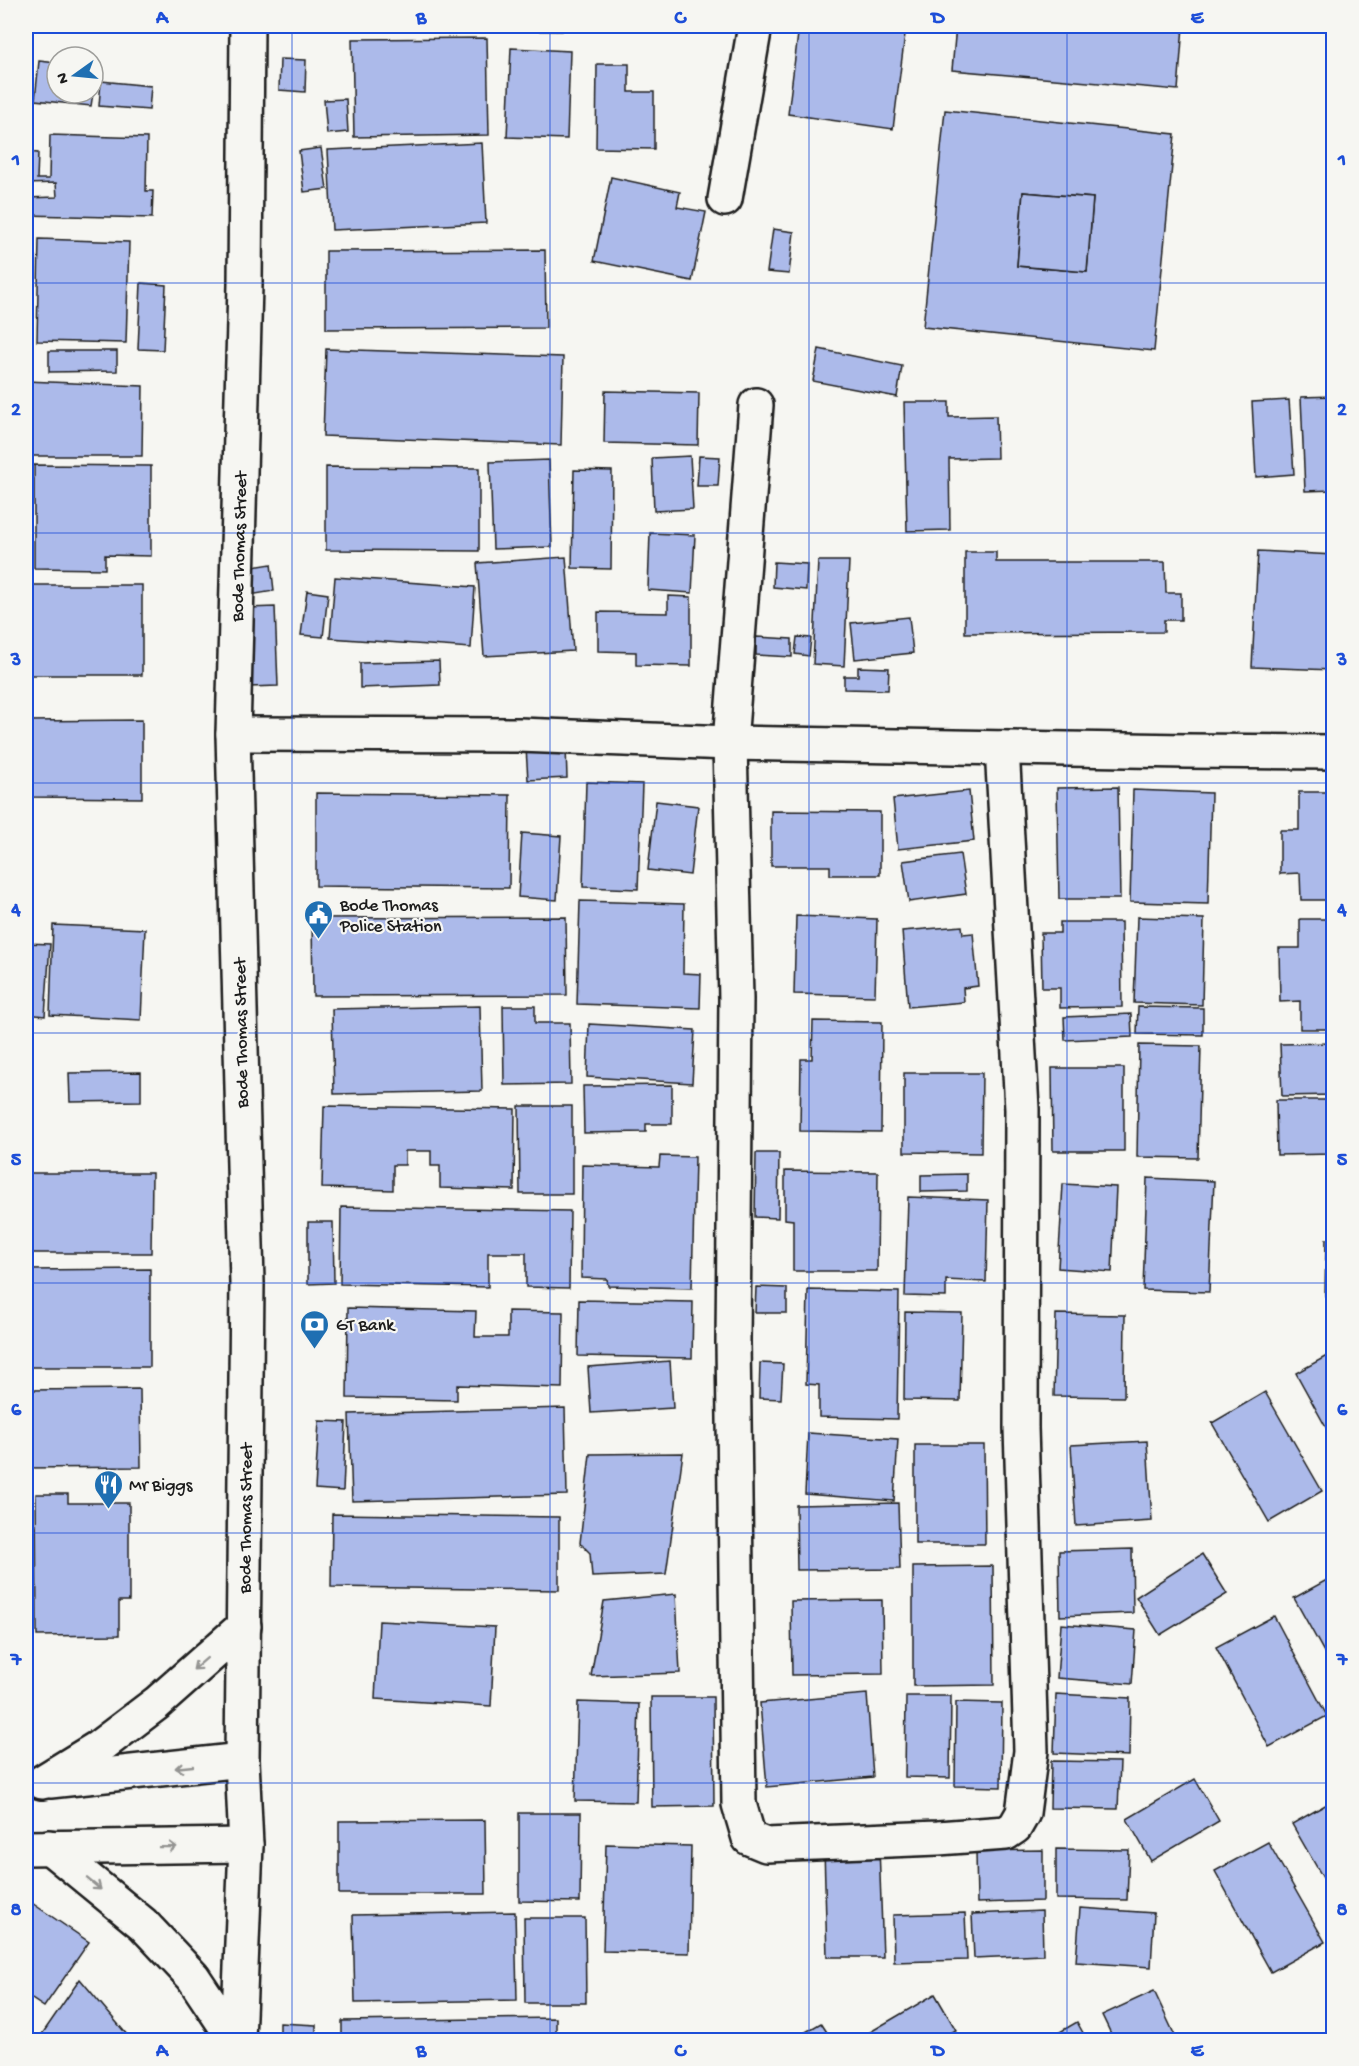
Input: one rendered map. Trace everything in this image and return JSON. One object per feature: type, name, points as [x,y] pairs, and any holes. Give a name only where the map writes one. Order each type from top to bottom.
[{"type":"street","name":"Bode Thomas Street","points":[[236,2040],[246,1845],[242,1760],[247,1283],[233,735],[245,285],[247,26]]},
{"type":"street","points":[[725,199],[755,26]]},
{"type":"street","points":[[756,405],[729,742],[736,999],[734,1342],[740,1804],[749,1838],[766,1845],[1006,1833],[1016,1827],[1023,1814],[1031,1751],[1021,1428],[1022,1109],[1002,748]]},
{"type":"street","points":[[233,735],[519,735],[1002,748],[1334,752]]},
{"type":"street","points":[[34,1783],[99,1747],[157,1703],[244,1626]]},
{"type":"street","points":[[34,1783],[242,1760]]},
{"type":"street","points":[[37,1847],[246,1845]]},
{"type":"street","points":[[37,1847],[143,1924],[193,1977],[236,2040]]},
{"type":"building","points":[[26,26],[30,26],[29,72],[26,72]]},
{"type":"building","points":[[346,26],[562,26],[562,31],[346,28]]},
{"type":"building","points":[[799,26],[906,26],[893,129],[788,114]]},
{"type":"building","points":[[956,26],[1183,26],[1178,90],[952,70]]},
{"type":"building","points":[[487,38],[489,135],[354,137],[352,39]]},
{"type":"building","points":[[511,48],[570,51],[567,139],[507,137]]},
{"type":"building","points":[[280,59],[306,60],[305,92],[279,90]]},
{"type":"building","points":[[39,61],[45,62],[45,101],[35,100]]},
{"type":"building","points":[[597,64],[629,64],[629,92],[654,92],[654,149],[596,148]]},
{"type":"building","points":[[105,81],[151,86],[149,110],[99,106],[105,105]]},
{"type":"building","points":[[346,99],[348,132],[327,134],[324,100]]},
{"type":"building","points":[[945,110],[1175,134],[1154,351],[923,327]],"holes":[[[1023,192],[1093,198],[1087,272],[1017,266]]]},
{"type":"building","points":[[26,129],[32,129],[30,148],[26,148]]},
{"type":"building","points":[[50,135],[147,138],[146,191],[153,191],[152,218],[26,215],[26,198],[57,197],[56,183],[26,184],[26,152],[38,153],[37,179],[49,179]]},
{"type":"building","points":[[482,143],[486,223],[332,230],[328,150]]},
{"type":"building","points":[[321,148],[327,189],[304,192],[299,151]]},
{"type":"building","points":[[611,177],[680,192],[677,207],[706,212],[692,281],[594,261]]},
{"type":"building","points":[[1023,192],[1093,198],[1087,272],[1017,266]]},
{"type":"building","points":[[773,229],[794,232],[789,274],[767,272]]},
{"type":"building","points":[[39,239],[129,242],[126,343],[37,341]]},
{"type":"building","points":[[26,246],[32,246],[32,290],[26,290]]},
{"type":"building","points":[[545,250],[546,328],[326,329],[326,251]]},
{"type":"building","points":[[141,283],[166,285],[163,350],[138,349]]},
{"type":"building","points":[[326,349],[563,357],[561,445],[323,436]]},
{"type":"building","points":[[819,349],[902,366],[897,397],[813,381]]},
{"type":"building","points":[[49,351],[117,351],[117,371],[49,372]]},
{"type":"building","points":[[26,381],[143,386],[142,456],[26,456]]},
{"type":"building","points":[[605,391],[699,393],[698,445],[604,443]]},
{"type":"building","points":[[1334,396],[1334,490],[1305,491],[1301,397]]},
{"type":"building","points":[[1289,400],[1294,474],[1256,477],[1252,402]]},
{"type":"building","points":[[904,402],[949,402],[949,417],[996,416],[997,458],[949,459],[950,530],[907,531]]},
{"type":"building","points":[[690,456],[693,509],[654,511],[652,458]]},
{"type":"building","points":[[699,456],[720,457],[718,486],[697,486]]},
{"type":"building","points":[[549,460],[552,547],[493,549],[490,462]]},
{"type":"building","points":[[34,465],[151,466],[151,556],[105,555],[105,569],[34,568]]},
{"type":"building","points":[[326,467],[479,468],[479,551],[326,550]]},
{"type":"building","points":[[574,470],[612,471],[611,569],[572,568]]},
{"type":"building","points":[[650,533],[695,535],[692,593],[648,590]]},
{"type":"building","points":[[1258,551],[1334,555],[1334,670],[1252,667]]},
{"type":"building","points":[[965,552],[996,552],[996,562],[1165,562],[1166,593],[1181,593],[1181,620],[1164,620],[1164,632],[965,633]]},
{"type":"building","points":[[566,557],[573,651],[484,656],[477,563]]},
{"type":"building","points":[[818,561],[849,561],[844,666],[813,664]]},
{"type":"building","points":[[774,562],[807,564],[806,590],[773,587]]},
{"type":"building","points":[[271,564],[274,591],[250,595],[247,568]]},
{"type":"building","points":[[335,577],[475,587],[471,648],[330,638]]},
{"type":"building","points":[[26,585],[142,585],[142,675],[26,675]]},
{"type":"building","points":[[307,591],[328,594],[323,637],[301,635]]},
{"type":"building","points":[[668,596],[691,597],[691,666],[636,665],[636,652],[598,651],[598,612],[668,613]]},
{"type":"building","points":[[275,607],[278,686],[249,687],[246,608]]},
{"type":"building","points":[[909,617],[913,653],[855,659],[851,623]]},
{"type":"building","points":[[756,637],[792,639],[792,657],[756,655]]},
{"type":"building","points":[[797,637],[811,638],[809,656],[795,654]]},
{"type":"building","points":[[439,661],[440,685],[360,688],[360,663]]},
{"type":"building","points":[[858,667],[889,668],[888,690],[844,689],[844,676],[858,676]]},
{"type":"building","points":[[142,720],[142,798],[26,797],[26,721]]},
{"type":"building","points":[[566,747],[567,778],[528,780],[526,748]]},
{"type":"building","points":[[586,782],[642,784],[638,889],[583,887]]},
{"type":"building","points":[[1118,787],[1120,899],[1059,899],[1057,788]]},
{"type":"building","points":[[1133,790],[1211,793],[1208,904],[1130,902]]},
{"type":"building","points":[[969,791],[974,841],[898,849],[893,799]]},
{"type":"building","points":[[1299,792],[1334,792],[1334,900],[1301,900],[1300,873],[1280,874],[1280,830],[1299,830]]},
{"type":"building","points":[[316,793],[510,795],[509,888],[316,886]]},
{"type":"building","points":[[656,801],[698,806],[690,875],[648,870]]},
{"type":"building","points":[[771,811],[880,812],[880,875],[830,875],[830,866],[771,866]]},
{"type":"building","points":[[522,833],[561,836],[557,900],[518,897]]},
{"type":"building","points":[[960,854],[966,894],[909,902],[903,861]]},
{"type":"building","points":[[580,901],[684,904],[683,973],[701,974],[700,1008],[577,1004]]},
{"type":"building","points":[[796,916],[877,919],[875,996],[794,994]]},
{"type":"building","points":[[566,917],[567,995],[313,996],[312,918]]},
{"type":"building","points":[[1137,917],[1204,919],[1202,1005],[1134,1003]]},
{"type":"building","points":[[1300,919],[1334,919],[1334,1029],[1300,1029],[1300,1001],[1280,1002],[1279,948],[1300,948]]},
{"type":"building","points":[[1060,922],[1121,922],[1122,1007],[1060,1008],[1060,988],[1042,988],[1041,933],[1060,933]]},
{"type":"building","points":[[53,925],[145,929],[141,1020],[50,1015]]},
{"type":"building","points":[[962,926],[963,934],[973,933],[978,986],[963,988],[964,1002],[908,1007],[902,931]]},
{"type":"building","points":[[26,943],[50,944],[45,1016],[26,1014]]},
{"type":"building","points":[[480,1006],[482,1091],[334,1094],[332,1009]]},
{"type":"building","points":[[503,1006],[535,1006],[535,1023],[570,1023],[571,1084],[504,1085]]},
{"type":"building","points":[[1138,1007],[1203,1008],[1203,1035],[1137,1034]]},
{"type":"building","points":[[1131,1014],[1132,1037],[1065,1040],[1064,1017]]},
{"type":"building","points":[[813,1021],[882,1022],[881,1132],[800,1131],[801,1059],[812,1059]]},
{"type":"building","points":[[589,1024],[695,1030],[692,1083],[587,1077]]},
{"type":"building","points":[[1334,1043],[1334,1095],[1282,1096],[1280,1044]]},
{"type":"building","points":[[1139,1045],[1201,1046],[1198,1158],[1137,1157]]},
{"type":"building","points":[[1052,1068],[1124,1068],[1124,1151],[1053,1151]]},
{"type":"building","points":[[141,1072],[141,1101],[70,1102],[69,1073]]},
{"type":"building","points":[[904,1073],[982,1073],[981,1153],[904,1152]]},
{"type":"building","points":[[672,1085],[672,1124],[646,1124],[646,1132],[584,1133],[583,1086]]},
{"type":"building","points":[[1276,1100],[1334,1100],[1334,1154],[1277,1155]]},
{"type":"building","points":[[324,1106],[515,1109],[514,1190],[440,1188],[440,1166],[431,1166],[431,1151],[405,1151],[405,1165],[393,1165],[393,1190],[322,1188]]},
{"type":"building","points":[[519,1106],[572,1106],[572,1194],[520,1194]]},
{"type":"building","points":[[756,1153],[779,1153],[778,1218],[755,1217]]},
{"type":"building","points":[[660,1156],[695,1157],[692,1288],[608,1286],[607,1279],[581,1278],[582,1165],[659,1167]]},
{"type":"building","points":[[785,1171],[878,1172],[877,1271],[793,1271],[793,1220],[785,1219]]},
{"type":"building","points":[[26,1173],[152,1173],[151,1253],[26,1253]]},
{"type":"building","points":[[967,1174],[967,1191],[921,1192],[921,1175]]},
{"type":"building","points":[[1147,1178],[1214,1181],[1209,1292],[1143,1290]]},
{"type":"building","points":[[1063,1184],[1116,1187],[1112,1272],[1058,1268]]},
{"type":"building","points":[[908,1197],[988,1200],[986,1282],[946,1280],[946,1297],[905,1296]]},
{"type":"building","points":[[341,1207],[570,1211],[569,1288],[526,1287],[526,1253],[488,1253],[488,1287],[340,1284]]},
{"type":"building","points":[[308,1222],[333,1222],[334,1283],[308,1284]]},
{"type":"building","points":[[1326,1239],[1334,1239],[1334,1297],[1325,1297]]},
{"type":"building","points":[[150,1269],[150,1367],[26,1367],[26,1270]]},
{"type":"building","points":[[756,1287],[787,1288],[787,1313],[755,1313]]},
{"type":"building","points":[[808,1290],[899,1292],[897,1419],[819,1417],[819,1385],[806,1384]]},
{"type":"building","points":[[579,1300],[693,1302],[692,1358],[578,1356]]},
{"type":"building","points":[[348,1308],[476,1311],[475,1337],[508,1337],[508,1311],[563,1312],[562,1388],[457,1385],[457,1400],[347,1398]]},
{"type":"building","points":[[905,1312],[962,1313],[960,1401],[904,1400]]},
{"type":"building","points":[[1056,1314],[1125,1315],[1124,1397],[1054,1396]]},
{"type":"building","points":[[1334,1352],[1334,1442],[1296,1373]]},
{"type":"building","points":[[670,1361],[673,1408],[591,1413],[588,1367]]},
{"type":"building","points":[[760,1363],[783,1364],[781,1399],[759,1398]]},
{"type":"building","points":[[140,1389],[141,1467],[26,1468],[26,1390]]},
{"type":"building","points":[[1265,1392],[1322,1491],[1269,1522],[1212,1423]]},
{"type":"building","points":[[565,1408],[567,1495],[352,1501],[349,1414]]},
{"type":"building","points":[[319,1421],[346,1422],[343,1491],[315,1489]]},
{"type":"building","points":[[808,1433],[898,1439],[894,1501],[805,1494]]},
{"type":"building","points":[[1147,1441],[1152,1521],[1076,1526],[1071,1445]]},
{"type":"building","points":[[915,1445],[984,1445],[985,1544],[915,1544]]},
{"type":"building","points":[[683,1453],[666,1574],[592,1577],[590,1553],[580,1543],[590,1454]]},
{"type":"building","points":[[36,1494],[68,1494],[68,1503],[129,1503],[129,1601],[119,1601],[119,1635],[37,1636]]},
{"type":"building","points":[[898,1503],[900,1569],[797,1570],[796,1505]]},
{"type":"building","points":[[332,1514],[559,1517],[559,1590],[331,1587]]},
{"type":"building","points":[[1132,1549],[1133,1613],[1060,1616],[1059,1551]]},
{"type":"building","points":[[1202,1554],[1227,1594],[1160,1635],[1136,1597]]},
{"type":"building","points":[[993,1566],[994,1685],[913,1686],[913,1567]]},
{"type":"building","points":[[1334,1576],[1334,1670],[1294,1598]]},
{"type":"building","points":[[676,1594],[680,1673],[591,1676],[604,1601]]},
{"type":"building","points":[[882,1600],[883,1674],[792,1675],[791,1601]]},
{"type":"building","points":[[1274,1616],[1327,1716],[1269,1747],[1216,1647]]},
{"type":"building","points":[[379,1621],[495,1627],[491,1706],[375,1699]]},
{"type":"building","points":[[1061,1624],[1136,1630],[1132,1684],[1057,1678]]},
{"type":"building","points":[[867,1694],[873,1777],[767,1787],[760,1703]]},
{"type":"building","points":[[1056,1694],[1130,1698],[1129,1756],[1054,1753]]},
{"type":"building","points":[[906,1696],[951,1696],[950,1778],[905,1777]]},
{"type":"building","points":[[651,1697],[713,1697],[714,1806],[652,1807]]},
{"type":"building","points":[[578,1702],[639,1704],[636,1802],[575,1801]]},
{"type":"building","points":[[956,1702],[1002,1703],[1001,1787],[955,1786]]},
{"type":"building","points":[[1051,1761],[1120,1762],[1118,1809],[1050,1808]]},
{"type":"building","points":[[1195,1779],[1219,1821],[1151,1861],[1127,1819]]},
{"type":"building","points":[[1334,1800],[1334,1897],[1292,1824]]},
{"type":"building","points":[[519,1813],[581,1813],[580,1902],[519,1901]]},
{"type":"building","points":[[485,1820],[486,1894],[339,1894],[339,1821]]},
{"type":"building","points":[[1268,1842],[1325,1942],[1271,1972],[1215,1871]]},
{"type":"building","points":[[606,1844],[691,1846],[689,1953],[603,1951]]},
{"type":"building","points":[[879,1847],[883,1957],[827,1957],[824,1849]]},
{"type":"building","points":[[1056,1849],[1129,1850],[1127,1900],[1056,1899]]},
{"type":"building","points":[[1043,1850],[1043,1901],[977,1903],[976,1851]]},
{"type":"building","points":[[26,1899],[89,1942],[44,2007],[26,1995]]},
{"type":"building","points":[[1080,1908],[1154,1913],[1151,1967],[1076,1962]]},
{"type":"building","points":[[1042,1911],[1043,1955],[974,1958],[972,1914]]},
{"type":"building","points":[[515,1912],[517,2000],[355,2003],[353,1915]]},
{"type":"building","points":[[965,1913],[967,1960],[894,1962],[893,1915]]},
{"type":"building","points":[[524,1918],[585,1918],[586,2003],[525,2003]]},
{"type":"building","points":[[80,1979],[128,2036],[124,2040],[38,2040]]},
{"type":"building","points":[[1154,1991],[1177,2040],[1114,2040],[1102,2015]]},
{"type":"building","points":[[935,1994],[956,2030],[937,2040],[862,2040],[860,2038]]},
{"type":"building","points":[[556,2018],[556,2040],[342,2040],[342,2021]]},
{"type":"building","points":[[1077,2022],[1087,2040],[1046,2040]]},
{"type":"building","points":[[280,2023],[316,2025],[316,2040],[280,2040]]},
{"type":"building","points":[[821,2023],[832,2040],[792,2040]]},
{"type":"building","points":[[1334,2028],[1334,2040],[1312,2040]]},
{"type":"place","name":"Bode Thomas Police Station","points":[[319,940]]},
{"type":"place","name":"GT Bank","points":[[315,1350]]},
{"type":"place","name":"Mr Biggs","points":[[108,1510]]}]
